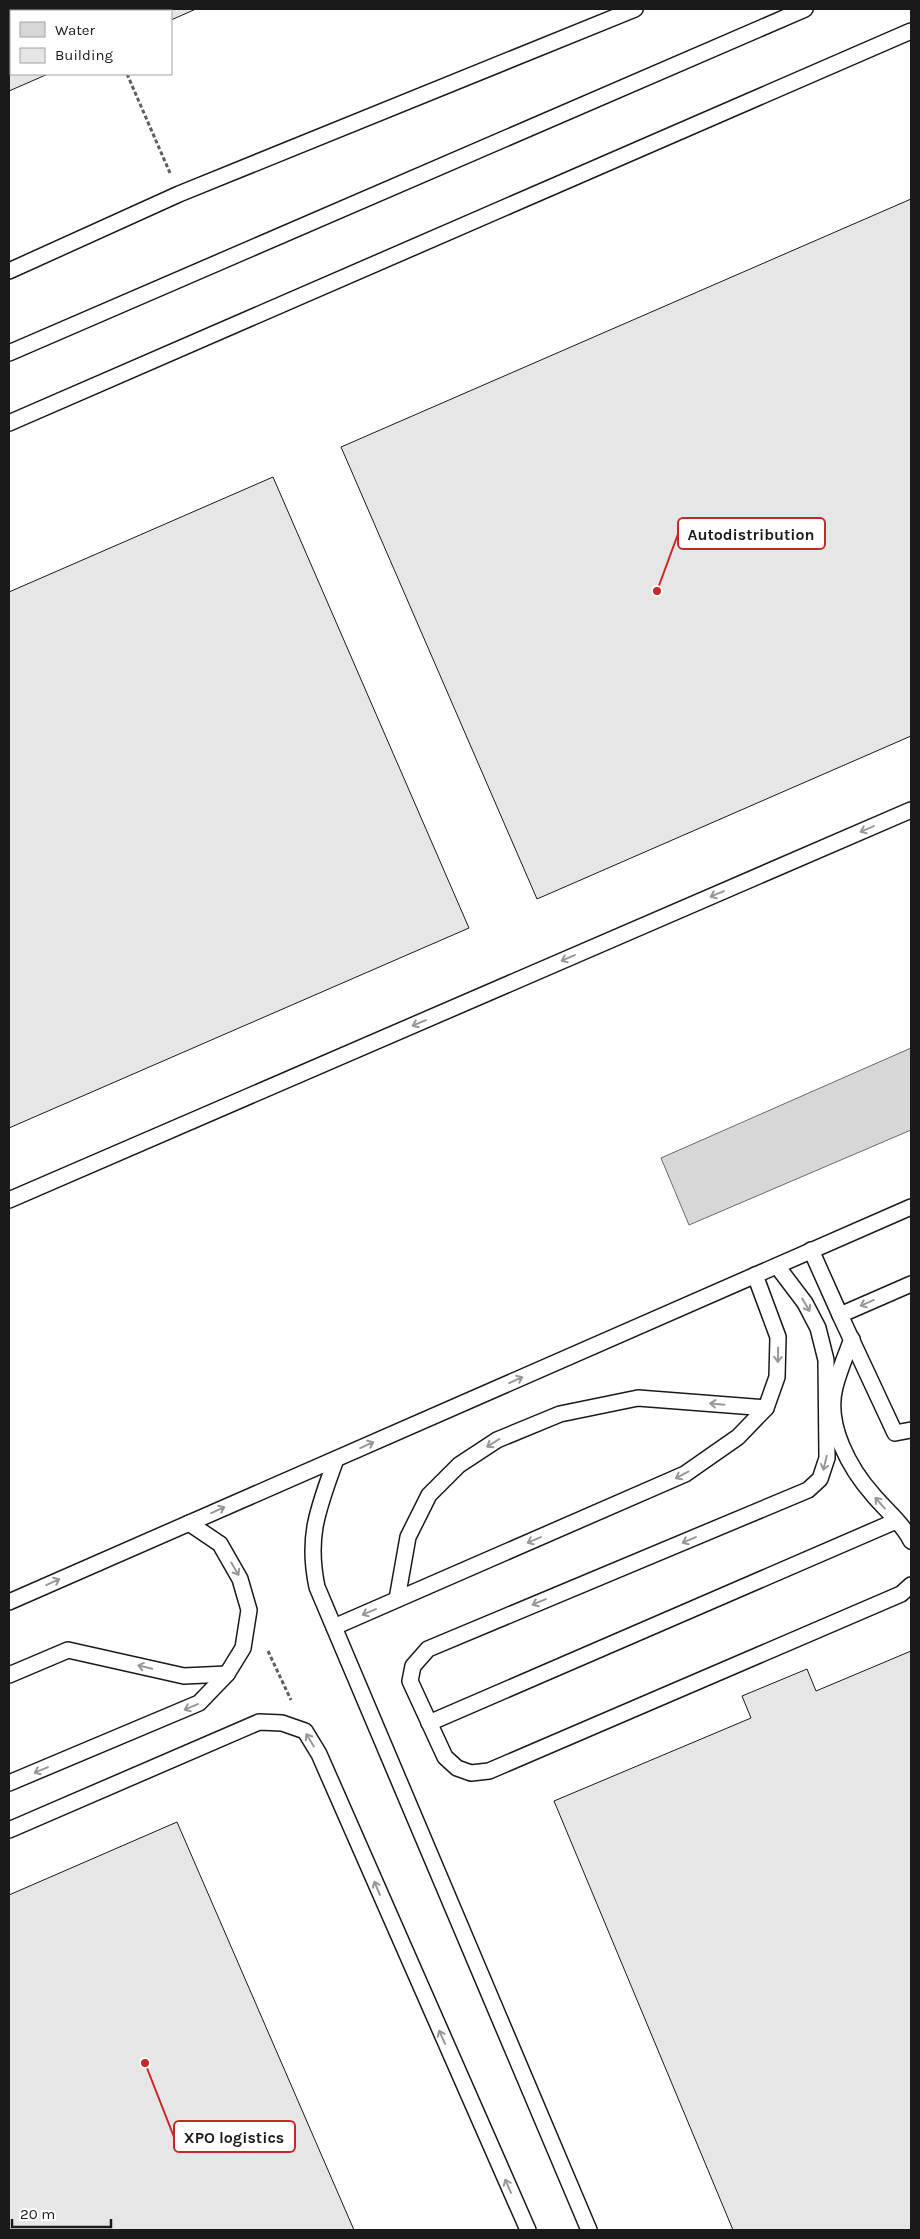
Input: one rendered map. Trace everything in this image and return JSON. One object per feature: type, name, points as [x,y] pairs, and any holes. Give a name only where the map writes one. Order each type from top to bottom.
[{"type":"lane","points":[[9,271],[179,194],[635,9]]},
{"type":"lane","points":[[9,353],[805,9]]},
{"type":"lane","points":[[9,423],[911,30]]},
{"type":"lane","points":[[9,1200],[911,810]]},
{"type":"lane","points":[[9,1602],[911,1207]]},
{"type":"lane","points":[[811,1250],[895,1433],[911,1430]]},
{"type":"lane","points":[[777,1266],[805,1303],[818,1328],[826,1360],[827,1458],[820,1479],[808,1490],[428,1649],[413,1666],[410,1681],[446,1757],[456,1768],[471,1773],[489,1771],[901,1594],[911,1585]]},
{"type":"lane","points":[[334,1627],[685,1474],[738,1437],[766,1408],[777,1377],[778,1337],[755,1275]]},
{"type":"lane","points":[[840,1315],[911,1284]]},
{"type":"lane","points":[[852,1339],[834,1389],[835,1418],[839,1441],[868,1490],[911,1538]]},
{"type":"lane","points":[[397,1600],[408,1537],[430,1495],[459,1465],[497,1440],[560,1414],[638,1398],[766,1408]]},
{"type":"lane","points":[[336,1459],[315,1519],[311,1561],[316,1587],[589,2230]]},
{"type":"lane","points":[[429,1723],[896,1521]]},
{"type":"lane","points":[[9,1783],[199,1703],[227,1674],[243,1648],[249,1610],[240,1579],[220,1544],[189,1523]]},
{"type":"lane","points":[[9,1675],[68,1650],[184,1676],[227,1674]]},
{"type":"lane","points":[[9,1830],[259,1722],[282,1723],[305,1731],[319,1754],[528,2230]]},
{"type":"path","points":[[127,75],[179,194]]},
{"type":"path","points":[[249,1610],[305,1731]]},
{"type":"water","points":[[911,1048],[911,1130],[689,1225],[661,1158]]},
{"type":"building","points":[[9,9],[69,9],[10,10],[10,75],[46,75],[9,91]]},
{"type":"building","points":[[196,9],[172,20],[172,10],[150,10]]},
{"type":"building","points":[[911,199],[911,736],[537,899],[341,447]]},
{"type":"building","points":[[273,477],[469,928],[9,1128],[9,592]]},
{"type":"building","points":[[911,1651],[911,2230],[733,2230],[554,1801],[751,1718],[742,1696],[807,1669],[816,1691]]},
{"type":"building","points":[[177,1822],[354,2230],[9,2230],[9,1895]]},
{"type":"place","name":"Autodistribution","points":[[657,591]]},
{"type":"place","name":"XPO logistics","points":[[145,2063]]}]
